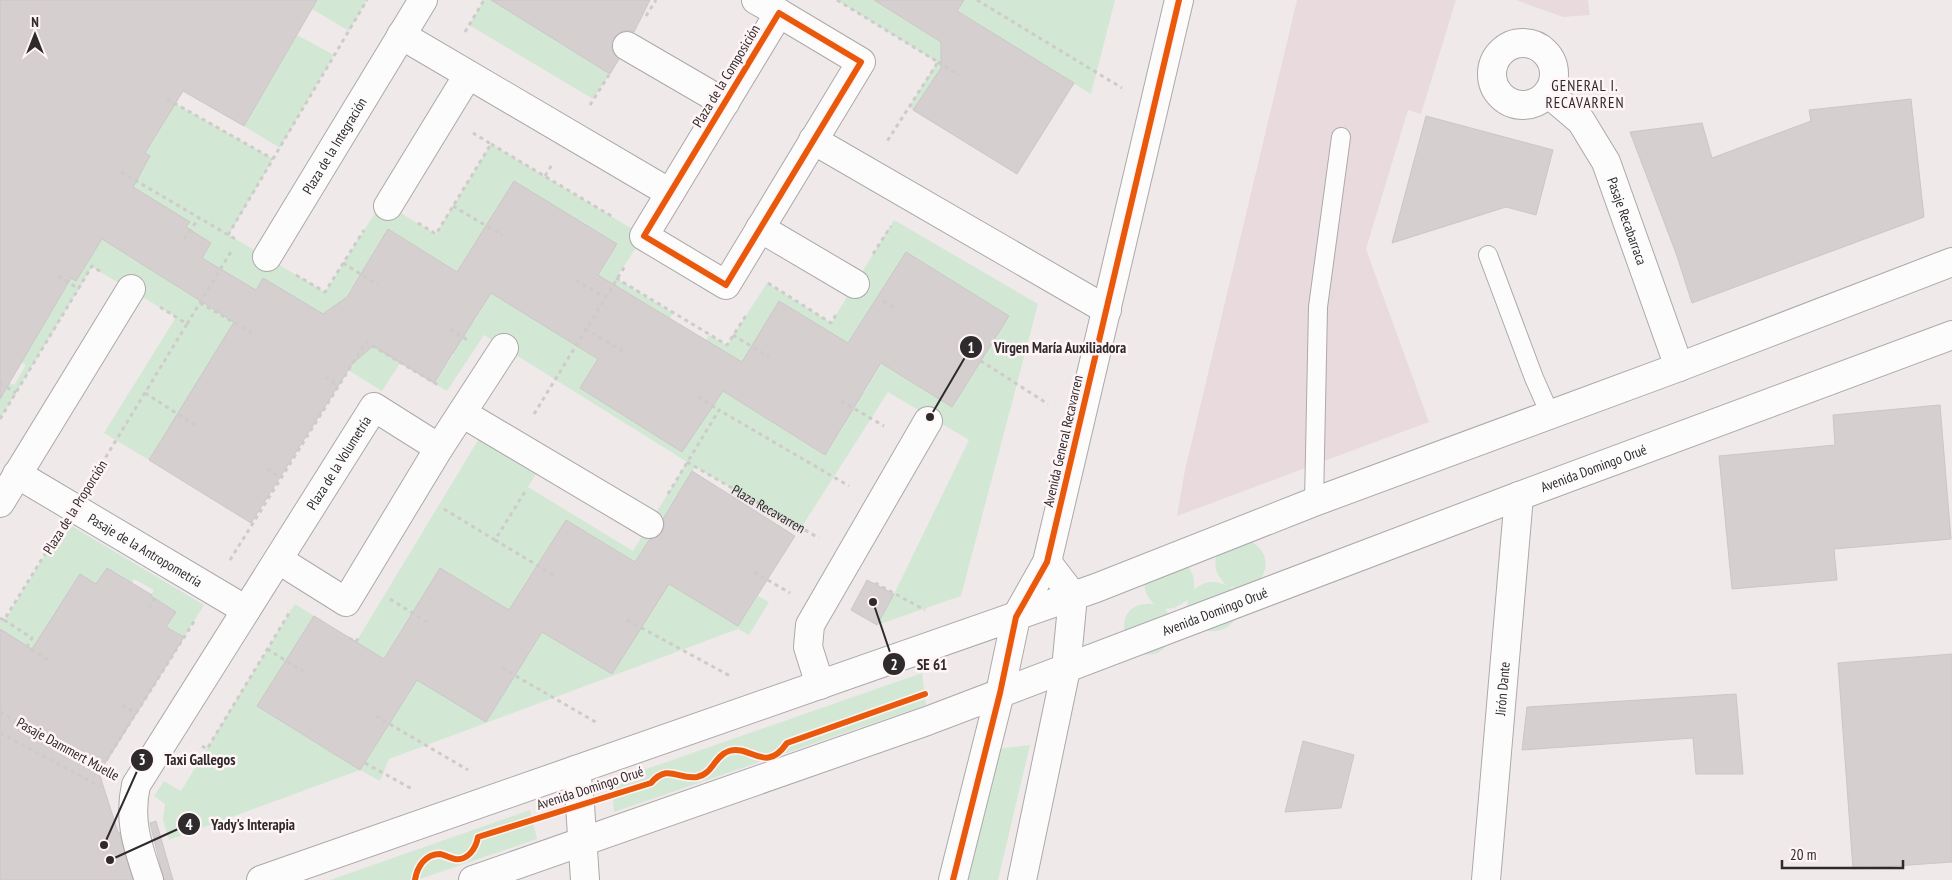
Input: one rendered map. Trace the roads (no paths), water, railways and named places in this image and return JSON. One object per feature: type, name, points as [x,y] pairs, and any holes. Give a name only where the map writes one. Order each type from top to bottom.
[{"type":"street","name":"Plaza de la Integración","points":[[267,257],[423,0]]},
{"type":"street","name":"Avenida General Recavarren","points":[[953,880],[1000,693],[1016,617],[1048,562],[1179,0]]},
{"type":"street","name":"Plaza de la Composición","points":[[767,7],[861,62],[726,285],[644,236],[725,103],[767,7]]},
{"type":"street","points":[[401,35],[670,193]]},
{"type":"street","name":"Plaza de la Composición","points":[[628,46],[725,103]]},
{"type":"street","points":[[388,206],[468,75]]},
{"type":"street","name":"Pasaje Recabarraca","points":[[1548,93],[1581,121],[1606,162],[1679,367]]},
{"type":"street","points":[[814,140],[1107,310]]},
{"type":"street","points":[[760,228],[855,284]]},
{"type":"street","name":"Avenida Domingo Orué","points":[[261,880],[1016,617],[1314,502],[1679,367],[1952,262]]},
{"type":"street","points":[[0,503],[130,289]]},
{"type":"street","name":"Avenida Domingo Orué","points":[[473,880],[927,721],[1520,496],[1952,335]]},
{"type":"street","points":[[279,560],[346,602],[413,491],[504,348]]},
{"type":"street","name":"Plaza de la Volumetría","points":[[149,880],[136,840],[134,795],[171,728],[374,407],[440,448]]},
{"type":"street","points":[[462,413],[649,524]]},
{"type":"street","points":[[820,685],[808,646],[810,625],[928,421]]},
{"type":"street","name":"Pasaje de la Antropometría","points":[[18,474],[246,610]]},
{"type":"street","name":"Jirón Dante","points":[[1486,880],[1520,496]]},
{"type":"street","points":[[1022,880],[1066,669],[1073,596],[1048,562]]},
{"type":"street","points":[[576,770],[585,880]]},
{"type":"lane","points":[[1314,502],[1318,307],[1341,137]]},
{"type":"lane","points":[[1488,255],[1534,378],[1550,414]]},
{"type":"place","name":"Virgen María Auxiliadora","points":[[930,417]]},
{"type":"place","name":"SE 61","points":[[873,602]]},
{"type":"place","name":"Taxi Gallegos","points":[[104,845]]},
{"type":"place","name":"Yady's Interapia","points":[[110,860]]},
{"type":"district","name":"GENERAL I. RECAVARREN","points":[[1585,94]]}]
